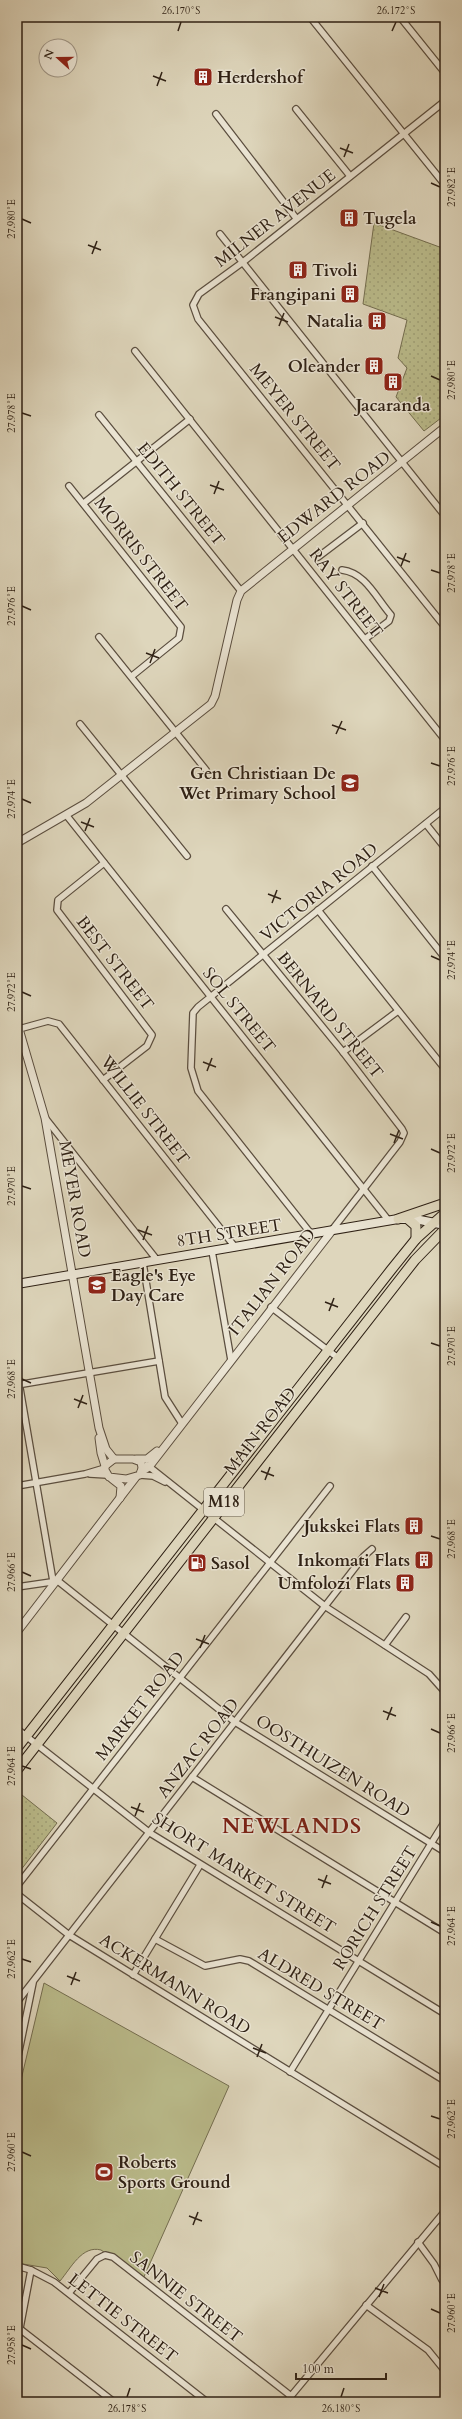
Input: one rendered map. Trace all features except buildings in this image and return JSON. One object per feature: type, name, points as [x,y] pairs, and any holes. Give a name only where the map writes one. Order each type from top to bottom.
[{"type":"main road","points":[[399,1220],[445,1203]]},
{"type":"main road","name":"MAIN ROAD","points":[[17,1748],[416,1239],[432,1222],[445,1212]]},
{"type":"main road","name":"8TH STREET","points":[[17,1284],[399,1220],[432,1222],[445,1225]]},
{"type":"main road","points":[[399,1220],[416,1226],[416,1239]]},
{"type":"main road","name":"MAIN ROAD","points":[[17,1770],[212,1517],[415,1260],[445,1229]]},
{"type":"street","points":[[310,17],[445,185]]},
{"type":"street","points":[[400,17],[445,73]]},
{"type":"street","name":"MILNER AVENUE","points":[[198,319],[193,306],[197,297],[445,101]]},
{"type":"street","points":[[296,109],[350,176]]},
{"type":"street","points":[[216,114],[296,218]]},
{"type":"street","points":[[220,234],[445,516]]},
{"type":"street","name":"MEYER STREET","points":[[198,319],[445,627]]},
{"type":"street","name":"RAY STREET","points":[[135,351],[445,740]]},
{"type":"street","points":[[445,396],[445,402]]},
{"type":"street","name":"EDITH STREET","points":[[99,415],[241,591]]},
{"type":"street","points":[[84,503],[190,419]]},
{"type":"street","name":"EDWARD ROAD","points":[[241,591],[445,427]]},
{"type":"street","name":"MORRIS STREET","points":[[69,486],[178,622],[182,631],[176,641],[132,676]]},
{"type":"street","points":[[318,557],[363,524]]},
{"type":"street","points":[[342,570],[353,571],[361,577],[391,617],[365,639]]},
{"type":"street","points":[[17,843],[67,816],[122,775],[214,700],[237,600],[241,591]]},
{"type":"street","points":[[99,637],[132,676],[206,770]]},
{"type":"street","points":[[80,724],[187,856]]},
{"type":"street","name":"VICTORIA ROAD","points":[[210,997],[445,808]]},
{"type":"street","name":"SOL STREET","points":[[67,816],[364,1189],[399,1220]]},
{"type":"street","points":[[426,824],[445,848]]},
{"type":"street","name":"BEST STREET","points":[[103,1080],[147,1046],[152,1035],[56,910],[58,900],[104,863]]},
{"type":"street","points":[[372,866],[445,958]]},
{"type":"street","name":"BERNARD STREET","points":[[226,909],[343,1052],[400,1125],[404,1133],[400,1142]]},
{"type":"street","points":[[318,910],[445,1069]]},
{"type":"street","points":[[210,997],[195,1010],[192,1018],[192,1068],[194,1083],[205,1101],[312,1234]]},
{"type":"street","points":[[343,1052],[398,1010]]},
{"type":"street","name":"WILLIE STREET","points":[[18,1026],[48,1021],[56,1022],[235,1247]]},
{"type":"street","name":"MEYER ROAD","points":[[18,1026],[45,1118],[99,1428],[106,1449],[114,1459]]},
{"type":"street","points":[[45,1118],[157,1260]]},
{"type":"street","name":"ITALIAN ROAD","points":[[17,1632],[55,1581],[118,1504],[139,1475],[149,1467],[181,1422],[400,1142]]},
{"type":"street","points":[[212,1251],[230,1360]]},
{"type":"street","points":[[143,1263],[165,1397],[181,1422]]},
{"type":"street","points":[[271,1306],[338,1358]]},
{"type":"street","points":[[18,1384],[159,1361]]},
{"type":"street","points":[[17,1371],[18,1384],[55,1581],[17,1587]]},
{"type":"street","name":"MEYER ROAD","points":[[99,1428],[99,1446],[107,1472]]},
{"type":"street","name":"ITALIAN ROAD","points":[[133,1459],[150,1457],[167,1441]]},
{"type":"street","points":[[107,1472],[114,1459],[133,1459],[149,1467],[326,1607],[442,1683],[445,1692]]},
{"type":"street","points":[[139,1475],[141,1462]]},
{"type":"street","points":[[17,1486],[85,1474],[107,1472],[153,1476],[174,1487]]},
{"type":"street","points":[[107,1472],[122,1489],[118,1504]]},
{"type":"street","name":"MARKET ROAD","points":[[17,1886],[330,1486]]},
{"type":"street","name":"ANZAC ROAD","points":[[17,2002],[326,1607],[364,1556],[372,1549]]},
{"type":"street","name":"OOSTHUIZEN ROAD","points":[[55,1581],[114,1624],[235,1722],[445,1852]]},
{"type":"street","points":[[385,1646],[406,1617]]},
{"type":"street","name":"SHORT MARKET STREET","points":[[17,1729],[150,1833],[445,2014]]},
{"type":"street","points":[[192,1777],[445,1933]]},
{"type":"street","name":"RORICH STREET","points":[[290,2072],[445,1821]]},
{"type":"street","points":[[133,1975],[200,1865]]},
{"type":"street","name":"ACKERMANN ROAD","points":[[17,1894],[69,1935],[445,2167]]},
{"type":"street","name":"ALDRED STREET","points":[[155,1939],[204,1966],[240,1959],[249,1961],[445,2081]]},
{"type":"street","points":[[17,2061],[34,1980]]},
{"type":"street","points":[[286,2402],[445,2211]]},
{"type":"street","points":[[418,2242],[426,2252],[442,2280]]},
{"type":"street","name":"SANNIE STREET","points":[[69,2293],[100,2256],[113,2257],[291,2396]]},
{"type":"street","name":"LETTIE STREET","points":[[17,2266],[31,2270],[69,2293],[207,2402]]},
{"type":"street","points":[[17,2344],[31,2270]]},
{"type":"street","points":[[366,2306],[428,2350],[445,2371]]},
{"type":"street","points":[[20,2329],[114,2402]]},
{"type":"street","points":[[17,2398],[22,2402]]},
{"type":"green space","points":[[374,223],[445,249],[445,383],[440,397],[445,415],[424,431],[396,397],[407,368],[398,358],[407,320],[363,304]]},
{"type":"green space","points":[[17,1791],[57,1823],[17,1875]]},
{"type":"green space","name":"Roberts Sports Ground","points":[[44,1983],[229,2086],[143,2279],[101,2250],[94,2249],[83,2254],[60,2281],[47,2268],[17,2263],[17,2097]]},
{"type":"place","name":"Herdershof","points":[[203,77]]},
{"type":"place","name":"Tugela","points":[[349,218]]},
{"type":"place","name":"Tivoli","points":[[298,270]]},
{"type":"place","name":"Frangipani","points":[[350,294]]},
{"type":"place","name":"Natalia","points":[[377,321]]},
{"type":"place","name":"Oleander","points":[[374,366]]},
{"type":"place","name":"Jacaranda","points":[[393,382]]},
{"type":"place","name":"Gen Christiaan De Wet Primary School","points":[[350,783]]},
{"type":"place","name":"Eagle's Eye Day Care","points":[[97,1285]]},
{"type":"place","name":"Jukskei Flats","points":[[414,1526]]},
{"type":"place","name":"Inkomati Flats","points":[[424,1560]]},
{"type":"place","name":"Sasol","points":[[197,1563]]},
{"type":"place","name":"Umfolozi Flats","points":[[405,1583]]},
{"type":"place","name":"Roberts Sports Ground","points":[[104,2172]]},
{"type":"district","name":"NEWLANDS","points":[[292,1826]]}]
